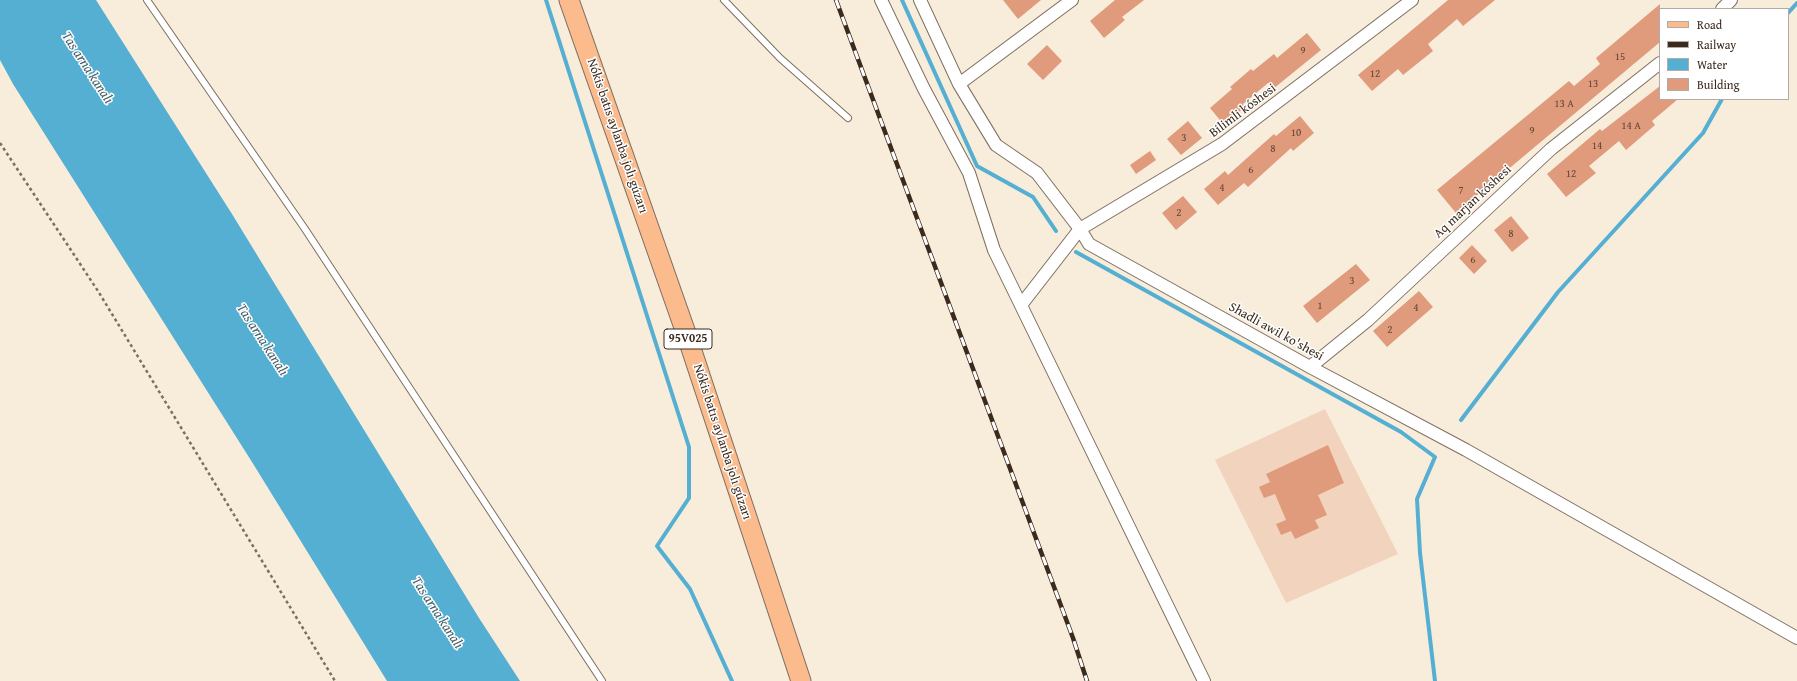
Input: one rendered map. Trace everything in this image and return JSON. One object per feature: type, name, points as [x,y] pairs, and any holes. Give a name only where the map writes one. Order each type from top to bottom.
[{"type":"main road","name":"Nókis batıs aylanba jolı gúzarı","points":[[569,0],[687,336],[801,681]]},
{"type":"street","points":[[881,0],[924,89],[969,174],[994,250],[1204,681]]},
{"type":"street","name":"Shadli awil ko'shesi","points":[[920,0],[960,84],[996,145],[1037,173],[1080,229],[1089,244],[1310,367],[1466,450],[1797,638]]},
{"type":"street","points":[[960,84],[1072,0]]},
{"type":"street","name":"Bilimli kóshesi","points":[[1080,229],[1222,144],[1412,0]]},
{"type":"street","points":[[1723,8],[1731,0]]},
{"type":"street","name":"Aq marjan kóshesi","points":[[1310,367],[1368,320],[1551,149],[1659,64]]},
{"type":"street","points":[[1021,305],[1080,229]]},
{"type":"lane","points":[[147,0],[305,229],[602,681]]},
{"type":"lane","points":[[724,0],[780,58],[848,118]]},
{"type":"path","points":[[0,143],[98,291],[335,681]]},
{"type":"shaded area","points":[[1325,409],[1398,554],[1286,603],[1215,460]]},
{"type":"water","name":"Tas arna kanalı","points":[[0,0],[96,0],[232,214],[479,618],[520,681],[387,681],[252,462],[13,84],[0,60]]},
{"type":"building","points":[[1003,0],[1041,0],[1018,19]]},
{"type":"building","points":[[1115,0],[1144,0],[1122,17],[1125,20],[1104,38],[1090,21]]},
{"type":"building","points":[[1448,0],[1495,0],[1463,26],[1457,19],[1428,44],[1433,51],[1403,75],[1398,69],[1372,91],[1358,75]]},
{"type":"building","points":[[1660,4],[1659,43],[1456,213],[1437,190],[1569,81],[1574,86],[1600,64],[1596,58]]},
{"type":"building","points":[[1307,33],[1321,50],[1273,89],[1268,83],[1243,104],[1245,107],[1224,125],[1210,108],[1232,89],[1230,87],[1251,69],[1253,71],[1274,54],[1277,58]]},
{"type":"building","points":[[1047,45],[1062,61],[1043,80],[1027,64]]},
{"type":"building","points":[[1659,87],[1659,100],[1677,100],[1652,121],[1655,125],[1626,150],[1619,141],[1589,166],[1596,173],[1566,197],[1547,174],[1600,129],[1602,131]]},
{"type":"building","points":[[1300,116],[1314,133],[1293,151],[1291,148],[1248,187],[1244,183],[1218,205],[1204,189],[1225,171],[1228,175],[1274,134],[1276,136]]},
{"type":"building","points":[[1188,121],[1202,138],[1181,155],[1167,139]]},
{"type":"building","points":[[1150,151],[1156,160],[1136,174],[1130,165]]},
{"type":"building","points":[[1183,196],[1197,212],[1176,230],[1162,213]]},
{"type":"building","points":[[1511,216],[1529,238],[1512,252],[1494,230]]},
{"type":"building","points":[[1472,245],[1487,261],[1474,274],[1459,258]]},
{"type":"building","points":[[1356,264],[1370,280],[1317,323],[1303,306]]},
{"type":"building","points":[[1419,291],[1433,307],[1387,347],[1373,331]]},
{"type":"building","points":[[1328,445],[1344,483],[1318,495],[1327,515],[1315,520],[1319,528],[1295,539],[1291,531],[1281,535],[1276,524],[1286,520],[1275,494],[1264,498],[1259,487],[1270,482],[1266,474]]},
{"type":"waterway","points":[[546,0],[689,447],[689,498],[657,546],[690,589],[732,681]]},
{"type":"waterway","points":[[902,0],[977,166],[1033,197],[1056,231]]},
{"type":"waterway","points":[[1789,12],[1797,3]]},
{"type":"waterway","points":[[1461,420],[1558,292],[1703,133],[1721,100]]},
{"type":"waterway","points":[[1076,252],[1401,432],[1435,457],[1417,499],[1420,553],[1435,681]]},
{"type":"railway","points":[[836,0],[1073,638],[1087,681]]}]
